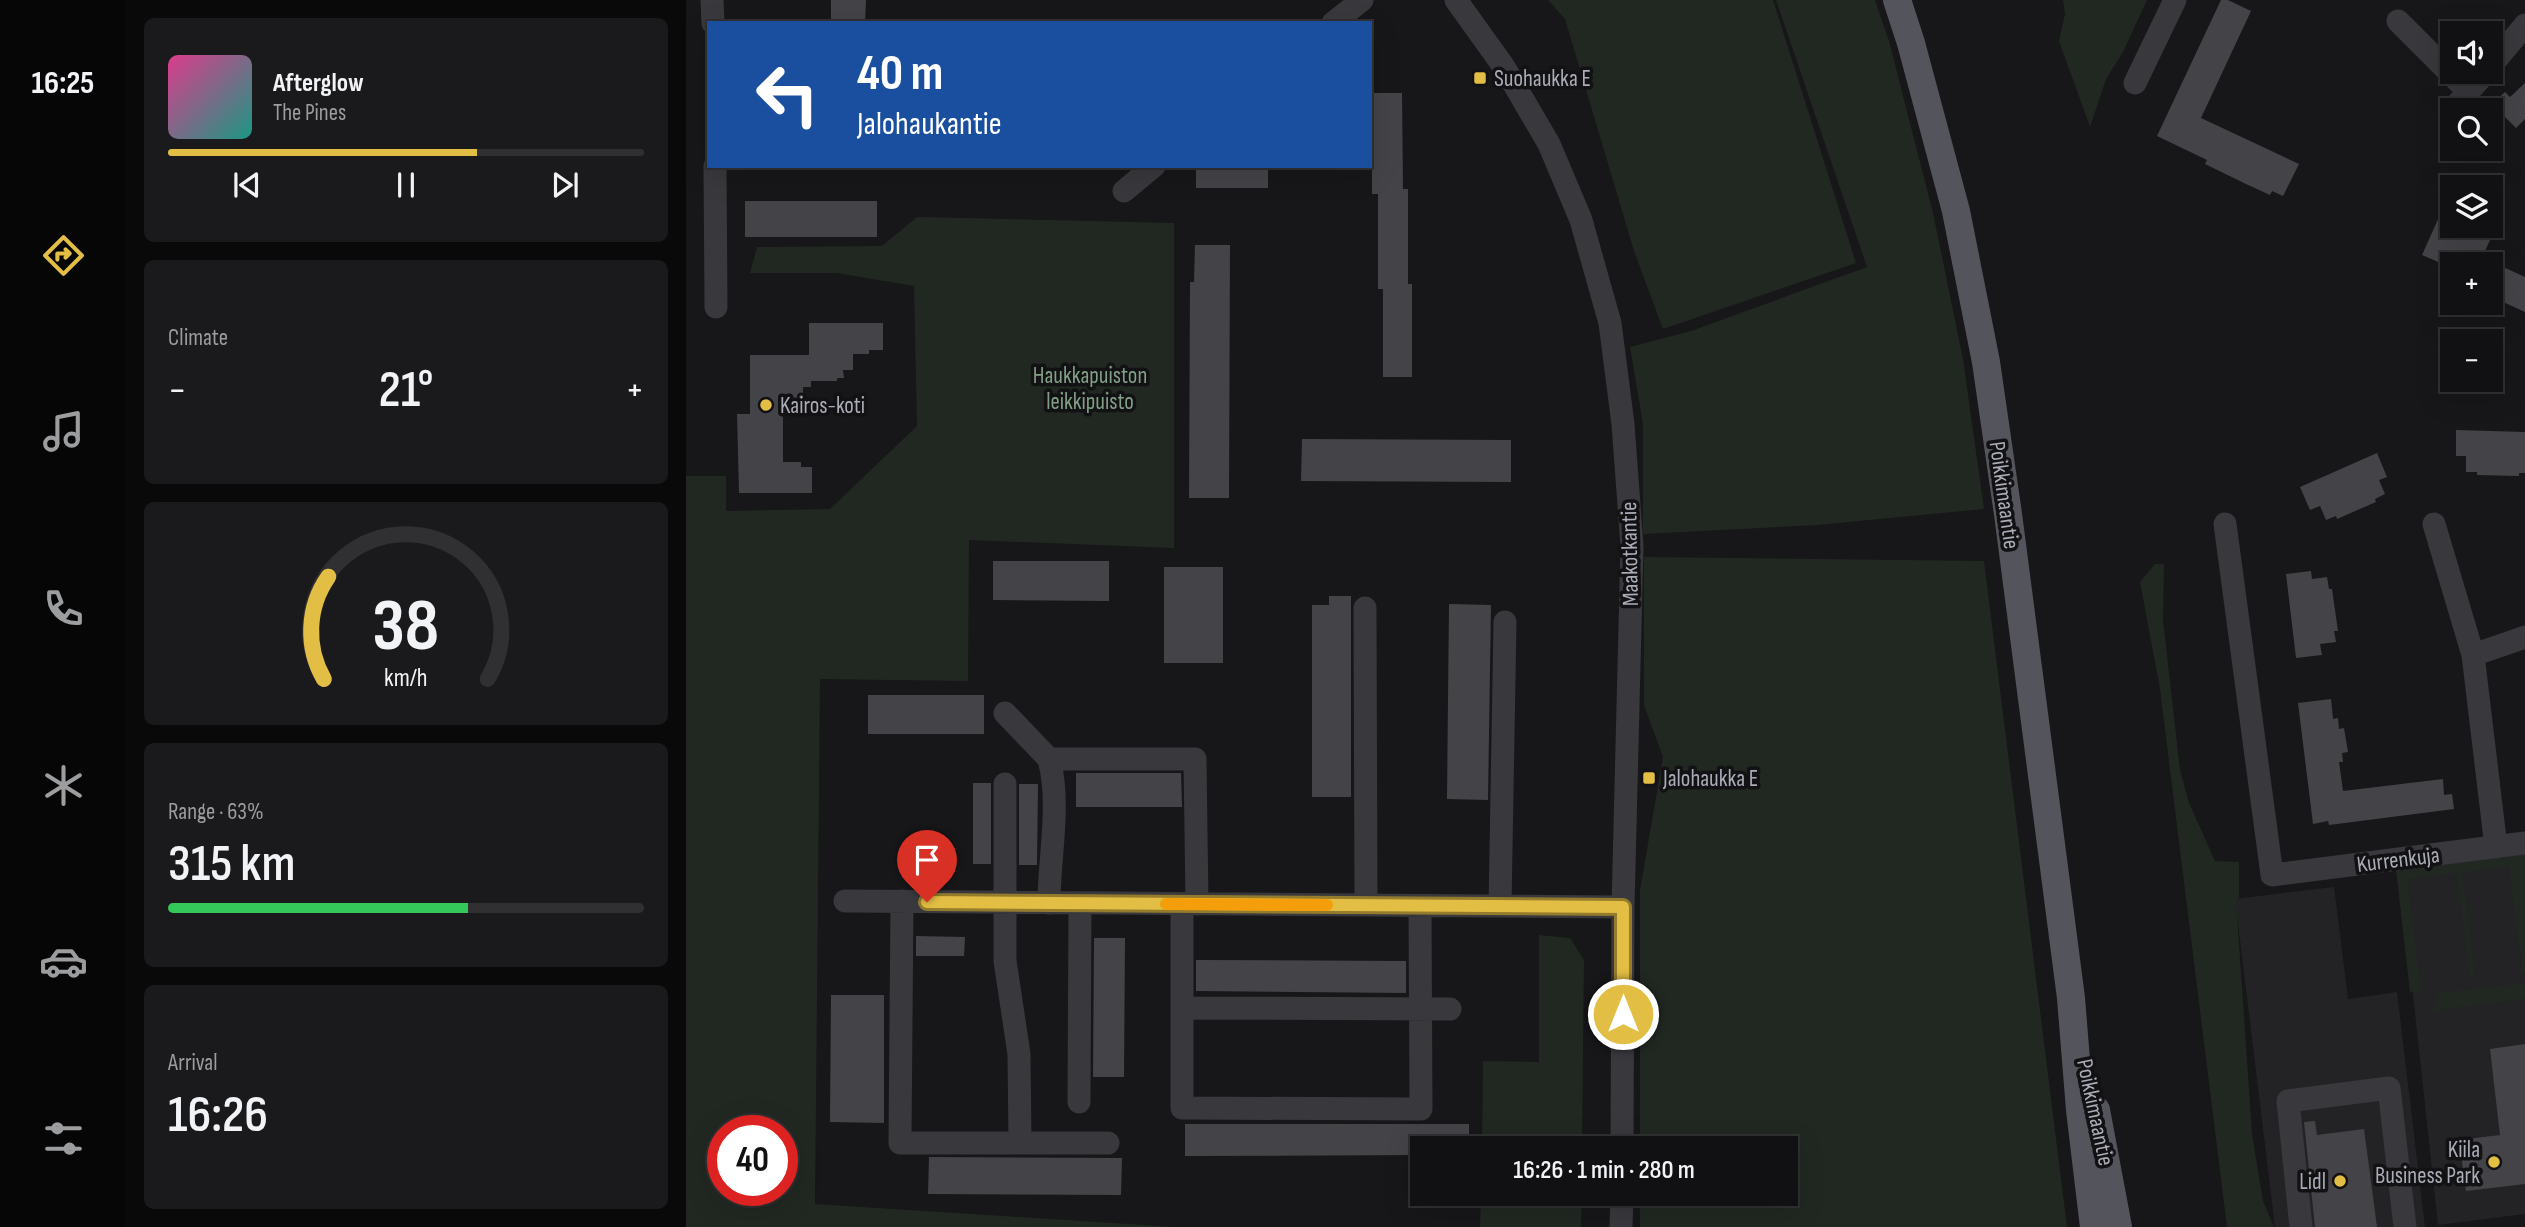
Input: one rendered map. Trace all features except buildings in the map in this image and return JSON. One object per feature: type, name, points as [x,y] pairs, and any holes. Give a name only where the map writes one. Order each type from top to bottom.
[{"type":"main road","name":"Poikkimaantie","points":[[1896,0],[1911,43],[1956,211],[1986,362],[2071,998],[2080,1110],[2094,1227]]},
{"type":"main road","name":"Poikkimaantie","points":[[2071,998],[2102,1133],[2118,1227]]},
{"type":"street","points":[[712,0],[713,21]]},
{"type":"street","points":[[1336,21],[1362,0]]},
{"type":"street","name":"Maakotkantie","points":[[1456,0],[1504,67],[1549,144],[1581,220],[1610,323],[1623,424],[1632,546],[1623,907],[1622,1136]]},
{"type":"street","points":[[2135,83],[2175,0]]},
{"type":"street","points":[[2398,21],[2469,92]]},
{"type":"street","points":[[2503,51],[2525,25]]},
{"type":"street","points":[[2463,98],[2476,84]]},
{"type":"street","points":[[715,168],[716,307]]},
{"type":"street","points":[[1124,191],[1152,168]]},
{"type":"street","name":"Kurrenkuja","points":[[2224,524],[2272,875],[2525,843]]},
{"type":"street","points":[[2434,524],[2473,654],[2496,847]]},
{"type":"street","points":[[1365,608],[1366,905]]},
{"type":"street","points":[[1500,906],[1504,622]]},
{"type":"street","points":[[2473,654],[2525,637]]},
{"type":"street","points":[[1005,713],[1049,759],[1053,776],[1054,812],[1049,903]]},
{"type":"street","points":[[1049,759],[1195,759],[1190,904],[1182,1009],[1182,1108],[1421,1109],[1420,906]]},
{"type":"street","points":[[1005,784],[1005,961],[1019,1054],[1020,1143]]},
{"type":"street","points":[[845,901],[1623,907]]},
{"type":"street","points":[[902,901],[900,1143],[1108,1143]]},
{"type":"street","points":[[1079,1102],[1080,903]]},
{"type":"street","points":[[1182,1009],[1450,1009]]},
{"type":"street","points":[[2301,1227],[2287,1101],[2389,1088],[2405,1227]]},
{"type":"street","points":[[1622,1206],[1622,1227]]},
{"type":"shaded area","points":[[2525,858],[2525,1214],[2438,1225],[2400,874]]},
{"type":"shaded area","points":[[2334,887],[2348,999],[2397,992],[2425,1227],[2275,1227],[2235,899]]},
{"type":"green space","points":[[1548,0],[1773,0],[1856,263],[1663,329],[1634,251],[1565,19]]},
{"type":"green space","points":[[1776,0],[1875,0],[1889,41],[1933,213],[1963,359],[1984,509],[1817,525],[1643,534],[1643,424],[1630,347],[1691,331],[1867,267]]},
{"type":"green space","points":[[2063,0],[2147,0],[2123,52],[2106,79],[2090,127],[2059,41],[2065,14]]},
{"type":"green space","name":"Haukkapuiston leikkipuisto","points":[[917,217],[1174,223],[1174,548],[969,540],[968,681],[820,679],[815,1204],[1175,1227],[686,1227],[686,476],[726,476],[726,511],[830,509],[917,426],[914,286],[837,273],[750,273],[757,247],[882,246]]},
{"type":"green space","points":[[1644,557],[1984,561],[2067,1227],[1640,1227],[1640,1206],[1798,1206],[1798,1136],[1640,1136],[1640,890],[1663,757],[1644,705]]},
{"type":"green space","points":[[2155,564],[2164,564],[2163,620],[2180,770],[2189,803],[2215,861],[2239,862],[2239,898],[2236,899],[2252,1134],[2263,1201],[2274,1227],[2227,1227],[2160,689],[2140,582]]},
{"type":"green space","points":[[2525,854],[2525,972],[2523,973],[2509,866],[2463,872],[2475,978],[2470,979],[2457,873],[2407,879],[2421,990],[2410,992],[2396,870]]},
{"type":"green space","points":[[1539,935],[1570,938],[1584,960],[1582,1136],[1482,1136],[1483,1061],[1539,1062]]},
{"type":"green space","points":[[2525,983],[2525,999],[2431,1011],[2440,993]]},
{"type":"green space","points":[[1481,1206],[1582,1206],[1581,1227],[1480,1227]]},
{"type":"slow traffic","points":[[1166,904],[1327,905]]},
{"type":"place","name":"Suohaukka E","points":[[1480,78]]},
{"type":"place","name":"Kairos-koti","points":[[766,405]]},
{"type":"place","name":"Jalohaukka E","points":[[1649,778]]},
{"type":"place","name":"Kiila Business Park","points":[[2494,1162]]},
{"type":"place","name":"Lidl","points":[[2340,1181]]},
{"type":"route","points":[[927,902],[1623,907],[1623,1014]]}]
